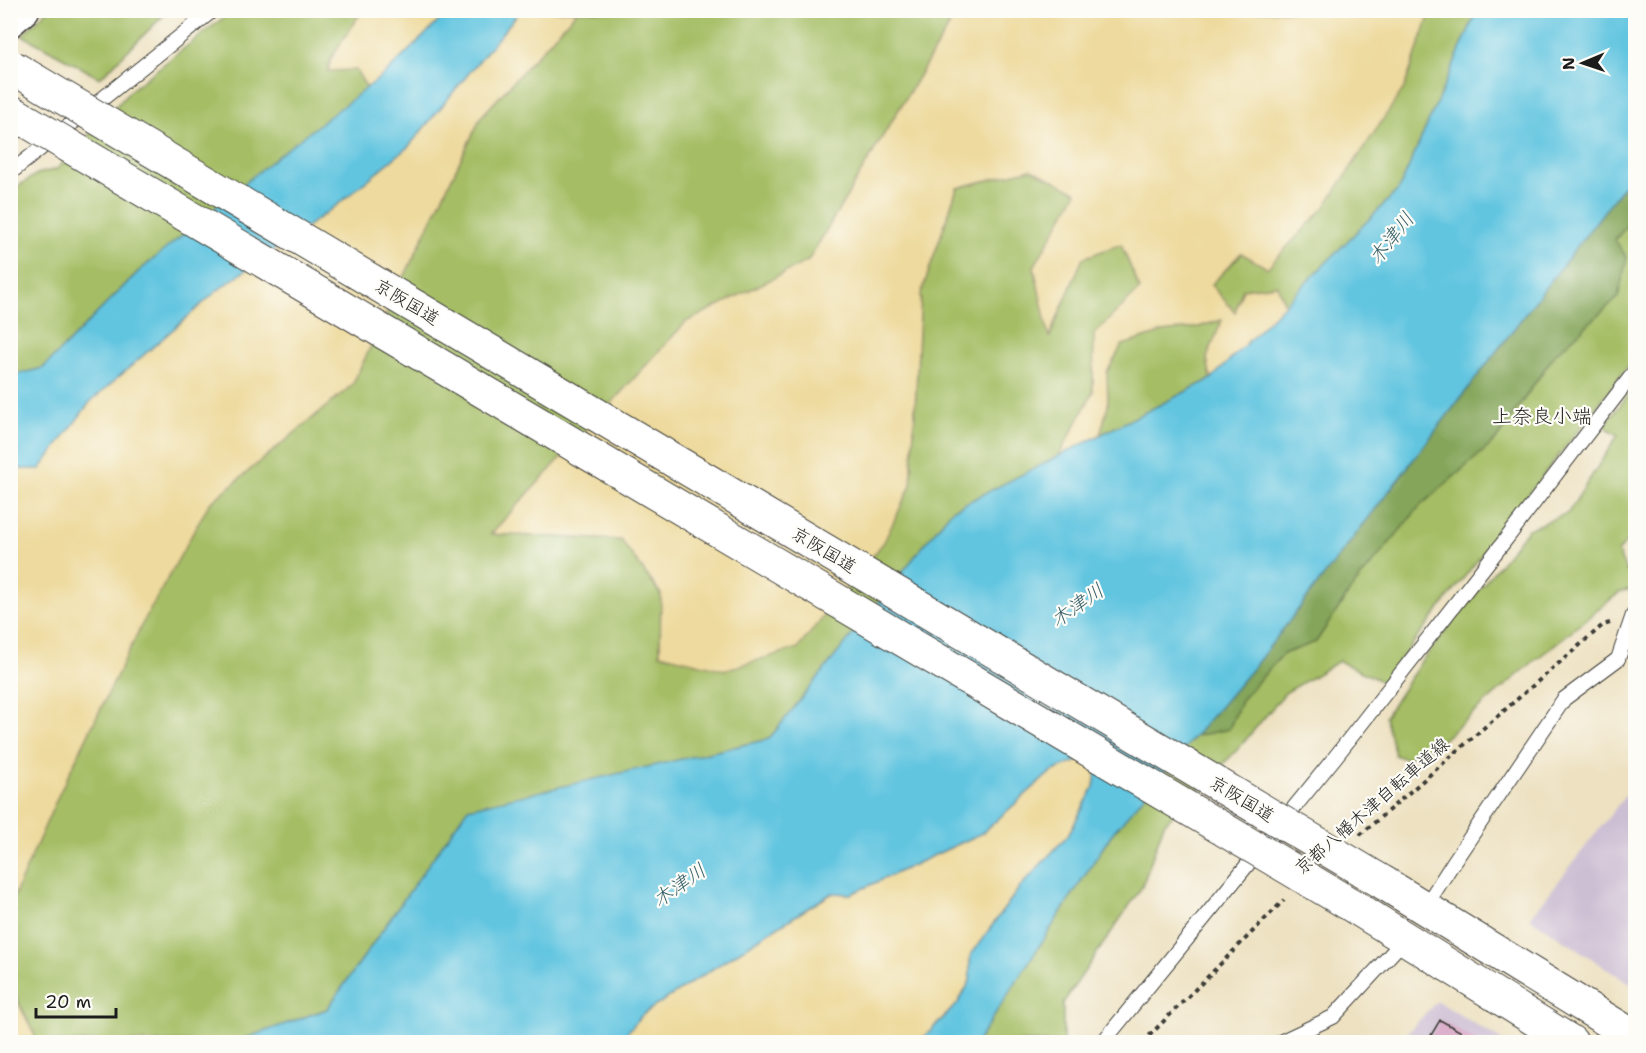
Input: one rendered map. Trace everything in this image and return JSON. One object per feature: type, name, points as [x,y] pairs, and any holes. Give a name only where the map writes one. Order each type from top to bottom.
[{"type":"highway","name":"京阪国道","points":[[11,67],[1425,907],[1635,1038]]},
{"type":"highway","name":"京阪国道","points":[[10,111],[1358,909],[1572,1042]]},
{"type":"street","points":[[10,22],[25,10]]},
{"type":"lane","points":[[10,173],[213,10]]},
{"type":"lane","points":[[1103,1042],[1336,756],[1635,370]]},
{"type":"lane","points":[[1425,907],[1452,863],[1564,699],[1618,659],[1633,615]]},
{"type":"lane","points":[[1280,1042],[1333,1017],[1406,938]]},
{"type":"path","name":"京都八幡木津自転車道線","points":[[1354,840],[1603,625],[1633,615]]},
{"type":"path","name":"京都八幡木津自転車道線","points":[[1143,1042],[1274,909],[1292,894]]},
{"type":"shaded area","points":[[1635,783],[1635,987],[1530,918]]},
{"type":"shaded area","points":[[1437,1001],[1505,1042],[1399,1042]]},
{"type":"green space","points":[[47,11],[168,11],[100,78],[22,35]]},
{"type":"green space","points":[[232,11],[362,11],[328,70],[356,70],[367,88],[138,272],[43,368],[11,376],[11,191],[37,174],[57,169],[132,89]]},
{"type":"green space","points":[[577,11],[958,11],[808,261],[686,322],[491,534],[621,540],[661,595],[660,654],[911,485],[921,294],[957,188],[1031,169],[1078,192],[1034,267],[1050,336],[1083,258],[1121,244],[1140,290],[1094,334],[1093,392],[1059,456],[952,510],[769,739],[468,809],[327,1009],[235,1042],[31,1042],[35,1035],[11,986],[11,903],[58,796],[141,626],[209,504],[352,385],[481,117]]},
{"type":"green space","points":[[1431,11],[1477,11],[1399,189],[1285,305],[1277,285],[1243,289],[1235,313],[1211,285],[1404,88]]},
{"type":"green space","points":[[1635,171],[1635,215],[1615,240],[1627,258],[1618,297],[1555,354],[1495,441],[1420,506],[1352,588],[1316,642],[1283,654],[1242,699],[1229,729],[1195,736],[1257,663]]},
{"type":"green space","points":[[1635,215],[1635,357],[1383,682],[1339,661],[1285,693],[1238,749],[1164,824],[1142,887],[1063,1003],[1063,1042],[977,1042],[1111,835],[1195,736],[1229,729],[1242,699],[1283,654],[1316,642],[1352,588],[1420,506],[1495,441],[1555,354],[1618,297],[1614,241]]},
{"type":"green space","points":[[1222,320],[1207,358],[1211,379],[1100,435],[1108,405],[1107,372],[1122,345],[1163,332],[1198,327]]},
{"type":"green space","points":[[1635,386],[1635,531],[1618,552],[1626,571],[1635,567],[1635,587],[1619,593],[1534,661],[1436,745],[1405,759],[1395,755],[1385,717],[1420,663],[1528,529],[1568,513],[1618,435],[1604,426]]},
{"type":"sand","points":[[362,11],[445,11],[444,16],[386,73],[367,88],[356,70],[328,71],[331,58]]},
{"type":"sand","points":[[520,11],[577,11],[481,117],[352,385],[209,504],[141,626],[58,796],[11,903],[11,469],[40,469],[90,402],[218,290],[337,205],[409,146]]},
{"type":"sand","points":[[958,11],[1431,11],[1404,88],[1324,208],[1267,268],[1241,253],[1211,285],[1235,312],[1243,289],[1277,285],[1285,305],[1211,379],[1207,358],[1222,320],[1198,327],[1163,332],[1122,345],[1107,372],[1108,405],[1100,435],[1059,456],[1093,392],[1094,334],[1140,289],[1121,244],[1083,258],[1049,337],[1034,267],[1077,192],[1031,169],[957,188],[921,294],[911,485],[884,542],[798,648],[725,670],[660,654],[661,594],[621,540],[491,534],[686,322],[808,261]]},
{"type":"sand","points":[[1099,752],[1094,787],[1068,835],[1020,887],[970,956],[970,981],[958,1003],[919,1042],[619,1042],[643,1014],[833,893],[851,894],[982,833],[1051,772]]},
{"type":"sand","points":[[10,986],[35,1036],[31,1042],[11,1042]]},
{"type":"water","points":[[445,11],[520,11],[409,146],[337,205],[218,290],[90,402],[40,469],[11,469],[10,376],[43,368],[138,272],[275,158],[386,73],[444,16]]},
{"type":"water","name":"木津川","points":[[1477,11],[1635,11],[1635,171],[1257,663],[1111,835],[977,1042],[919,1042],[958,1003],[970,981],[970,956],[1020,887],[1068,835],[1094,787],[1099,752],[1051,772],[982,833],[851,894],[832,893],[643,1014],[619,1042],[235,1042],[327,1009],[468,808],[769,739],[952,510],[1211,379],[1399,189]]},
{"type":"building","points":[[1440,1020],[1479,1042],[1427,1042]]},
{"type":"district","name":"上奈良小端","points":[[1542,416]]}]
